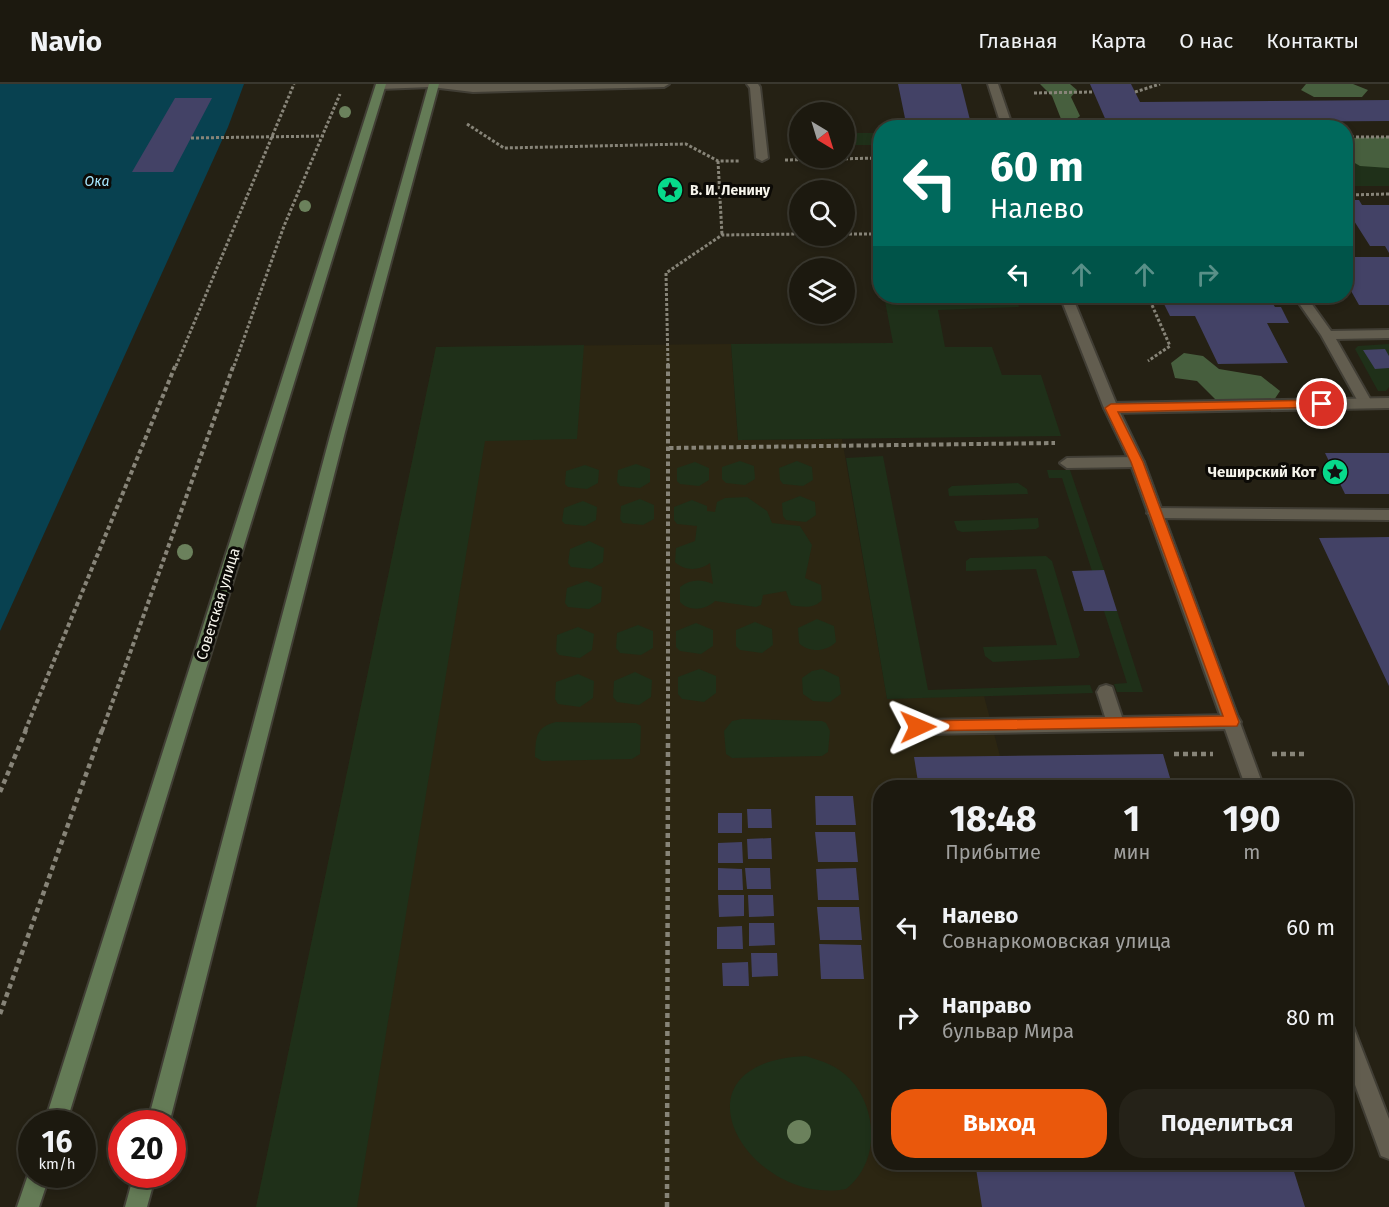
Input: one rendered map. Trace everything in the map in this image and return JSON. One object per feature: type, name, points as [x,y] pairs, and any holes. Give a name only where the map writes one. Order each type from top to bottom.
[{"type":"main road","points":[[162,1110],[338,432],[437,84]]},
{"type":"main road","name":"Советская улица","points":[[59,1110],[380,85]]},
{"type":"main road","points":[[28,1207],[34,1188]]},
{"type":"main road","points":[[136,1207],[141,1188]]},
{"type":"street","points":[[380,85],[437,84],[473,89],[664,84]]},
{"type":"street","points":[[752,84],[755,87],[762,158]]},
{"type":"street","points":[[993,84],[1005,120]]},
{"type":"street","points":[[1069,303],[1111,408],[1137,462],[1252,780]]},
{"type":"street","points":[[1305,303],[1327,335],[1366,404]]},
{"type":"street","points":[[1327,335],[1389,334]]},
{"type":"street","points":[[1111,408],[1389,403]]},
{"type":"street","points":[[1068,463],[1137,462]]},
{"type":"street","points":[[1155,513],[1389,515]]},
{"type":"street","points":[[1106,692],[1115,722]]},
{"type":"street","points":[[918,727],[1115,722],[1232,722]]},
{"type":"street","points":[[1353,1052],[1389,1148]]},
{"type":"path","points":[[0,792],[270,136],[294,84]]},
{"type":"path","points":[[1135,92],[1160,84]]},
{"type":"path","points":[[1034,93],[1094,92]]},
{"type":"path","points":[[0,1014],[285,226],[340,94]]},
{"type":"path","points":[[467,124],[504,148],[686,144],[718,161],[742,160]]},
{"type":"path","points":[[191,138],[324,136]]},
{"type":"path","points":[[1353,138],[1389,137]]},
{"type":"path","points":[[776,160],[873,158]]},
{"type":"path","points":[[718,161],[722,235]]},
{"type":"path","points":[[1353,195],[1389,194]]},
{"type":"path","points":[[667,1207],[669,448],[666,273],[722,235],[789,234]]},
{"type":"path","points":[[855,234],[873,234]]},
{"type":"path","points":[[1148,361],[1170,346],[1151,303]]},
{"type":"path","points":[[669,448],[1057,443]]},
{"type":"shaded area","points":[[731,344],[738,440],[842,439],[887,698],[984,696],[1000,756],[1163,754],[1171,780],[873,780],[873,1170],[1293,1170],[1305,1207],[256,1207],[436,347]]},
{"type":"green space","points":[[1040,84],[1070,84],[1077,90],[1071,97],[1080,116],[1075,120],[1061,119],[1052,96]]},
{"type":"green space","points":[[1306,84],[1353,84],[1368,90],[1362,97],[1314,97],[1301,90]]},
{"type":"green space","points":[[855,133],[873,133],[873,145],[855,145]]},
{"type":"green space","points":[[1389,137],[1389,168],[1360,166],[1353,162],[1353,138]]},
{"type":"green space","points":[[1353,141],[1389,141],[1389,186],[1353,186]]},
{"type":"green space","points":[[885,303],[1018,303],[1019,307],[938,310],[945,347],[992,347],[1002,375],[1041,375],[1061,436],[738,440],[731,344],[893,343]]},
{"type":"green space","points":[[1389,344],[1389,387],[1386,391],[1378,391],[1355,349],[1358,346]]},
{"type":"green space","points":[[584,345],[577,439],[485,441],[357,1207],[256,1207],[436,347]]},
{"type":"green space","points":[[1184,353],[1203,356],[1219,369],[1261,376],[1280,391],[1274,400],[1216,400],[1197,381],[1175,378],[1171,363]]},
{"type":"green space","points":[[883,456],[928,690],[1090,685],[1093,693],[887,699],[846,458]]},
{"type":"green space","points":[[740,461],[754,466],[755,479],[745,485],[726,483],[722,479],[722,467]]},
{"type":"green space","points":[[797,461],[812,467],[813,480],[803,486],[783,484],[780,480],[779,468]]},
{"type":"green space","points":[[695,462],[709,468],[709,480],[699,486],[680,484],[677,481],[677,468]]},
{"type":"green space","points":[[636,464],[650,469],[650,482],[640,488],[620,486],[617,482],[618,470]]},
{"type":"green space","points":[[585,465],[599,470],[598,483],[587,489],[568,487],[565,484],[566,471]]},
{"type":"green space","points":[[1047,470],[1070,470],[1104,570],[1092,571],[1062,478],[1049,478]]},
{"type":"green space","points":[[1018,483],[1027,489],[1028,494],[949,496],[948,489],[952,486]]},
{"type":"green space","points":[[800,496],[815,502],[816,515],[806,522],[786,520],[783,516],[782,503]]},
{"type":"green space","points":[[747,497],[767,511],[772,523],[800,526],[812,545],[805,578],[821,585],[822,600],[819,603],[808,607],[791,605],[786,591],[763,595],[761,605],[756,607],[715,601],[698,609],[680,602],[680,587],[684,584],[704,581],[713,584],[710,563],[693,569],[675,562],[676,548],[695,541],[697,526],[677,524],[674,520],[674,507],[692,500],[707,506],[707,511],[715,512],[717,502],[725,498]]},
{"type":"green space","points":[[640,499],[654,505],[654,519],[643,525],[623,523],[620,519],[621,506]]},
{"type":"green space","points":[[583,501],[597,507],[596,520],[585,526],[565,524],[562,521],[564,508]]},
{"type":"green space","points":[[1038,518],[1039,527],[1036,529],[962,532],[957,530],[954,521]]},
{"type":"green space","points":[[589,541],[604,548],[603,562],[591,569],[571,567],[568,563],[570,549]]},
{"type":"green space","points":[[1046,556],[1052,561],[1080,655],[1078,658],[993,662],[985,656],[983,647],[1057,645],[1036,569],[966,571],[966,561],[970,558]]},
{"type":"green space","points":[[587,581],[602,587],[601,602],[589,609],[568,607],[565,603],[567,588]]},
{"type":"green space","points":[[1104,611],[1117,611],[1143,692],[1117,692],[1114,684],[1127,683]]},
{"type":"green space","points":[[817,619],[834,626],[836,642],[828,648],[812,650],[799,643],[798,628]]},
{"type":"green space","points":[[755,622],[772,629],[773,645],[762,653],[740,650],[736,646],[736,630]]},
{"type":"green space","points":[[696,623],[713,630],[713,646],[701,654],[680,651],[676,647],[676,631]]},
{"type":"green space","points":[[638,625],[653,631],[653,648],[641,655],[620,653],[616,648],[617,633]]},
{"type":"green space","points":[[578,627],[594,634],[592,650],[580,658],[559,655],[556,651],[557,635]]},
{"type":"green space","points":[[699,669],[716,676],[716,693],[704,702],[682,699],[678,694],[678,677]]},
{"type":"green space","points":[[822,669],[839,677],[841,694],[830,702],[813,701],[803,694],[802,678],[812,671]]},
{"type":"green space","points":[[635,672],[652,680],[651,697],[639,705],[617,702],[613,697],[614,681]]},
{"type":"green space","points":[[578,674],[594,681],[593,698],[580,707],[558,704],[555,699],[556,682]]},
{"type":"green space","points":[[742,719],[822,721],[826,723],[830,731],[828,752],[822,756],[732,758],[726,754],[724,731],[732,721]]},
{"type":"green space","points":[[556,722],[636,723],[641,726],[640,754],[632,759],[542,761],[535,757],[538,734],[544,727]]},
{"type":"green space","points":[[806,1056],[830,1064],[845,1074],[859,1091],[866,1105],[870,1120],[870,1151],[857,1178],[846,1189],[810,1189],[778,1177],[753,1156],[736,1132],[730,1105],[738,1082],[763,1064]]},
{"type":"water","name":"Ока","points":[[0,84],[244,84],[228,127],[0,631]]},
{"type":"building","points":[[898,84],[961,84],[970,120],[905,120]]},
{"type":"building","points":[[1090,84],[1131,84],[1140,102],[1389,100],[1389,121],[1106,120]]},
{"type":"building","points":[[175,98],[212,98],[173,172],[132,172]]},
{"type":"building","points":[[1353,200],[1359,200],[1362,205],[1389,205],[1389,253],[1385,246],[1370,246],[1353,219]]},
{"type":"building","points":[[1353,257],[1389,257],[1389,305],[1359,305],[1353,294]]},
{"type":"building","points":[[1164,303],[1272,303],[1275,307],[1281,307],[1289,323],[1267,323],[1288,363],[1218,364],[1195,316],[1170,316]]},
{"type":"building","points":[[1385,349],[1389,356],[1389,368],[1375,369],[1363,350]]},
{"type":"building","points":[[1325,453],[1389,453],[1389,494],[1345,494]]},
{"type":"building","points":[[1389,537],[1389,686],[1319,538]]},
{"type":"building","points":[[1104,570],[1117,611],[1084,611],[1072,571]]},
{"type":"building","points":[[1163,754],[1171,780],[918,780],[914,757]]},
{"type":"building","points":[[815,796],[853,796],[856,825],[816,825]]},
{"type":"building","points":[[747,809],[771,809],[772,828],[748,828]]},
{"type":"building","points":[[718,813],[742,813],[742,833],[718,833]]},
{"type":"building","points":[[815,832],[855,832],[858,862],[818,862]]},
{"type":"building","points":[[771,838],[772,859],[748,859],[747,839]]},
{"type":"building","points":[[742,842],[743,863],[718,863],[718,843]]},
{"type":"building","points":[[718,868],[742,869],[743,890],[718,890]]},
{"type":"building","points":[[745,868],[770,868],[771,889],[747,889]]},
{"type":"building","points":[[856,868],[859,900],[818,900],[816,869]]},
{"type":"building","points":[[718,895],[744,895],[744,916],[719,917]]},
{"type":"building","points":[[748,895],[773,895],[774,916],[749,917]]},
{"type":"building","points":[[817,907],[859,907],[862,940],[820,940]]},
{"type":"building","points":[[749,923],[774,923],[775,945],[749,946]]},
{"type":"building","points":[[742,926],[743,949],[717,949],[717,927]]},
{"type":"building","points":[[819,944],[861,945],[864,979],[821,979]]},
{"type":"building","points":[[751,953],[777,953],[778,976],[752,977]]},
{"type":"building","points":[[748,962],[749,986],[723,986],[722,963]]},
{"type":"building","points":[[976,1170],[1293,1170],[1305,1207],[982,1207]]},
{"type":"place","name":"В. И. Ленину","points":[[670,190]]},
{"type":"place","name":"Чеширский Кот","points":[[1335,472]]},
{"type":"route","points":[[918,727],[1115,722],[1232,722],[1137,462],[1111,408],[1322,404]]}]
